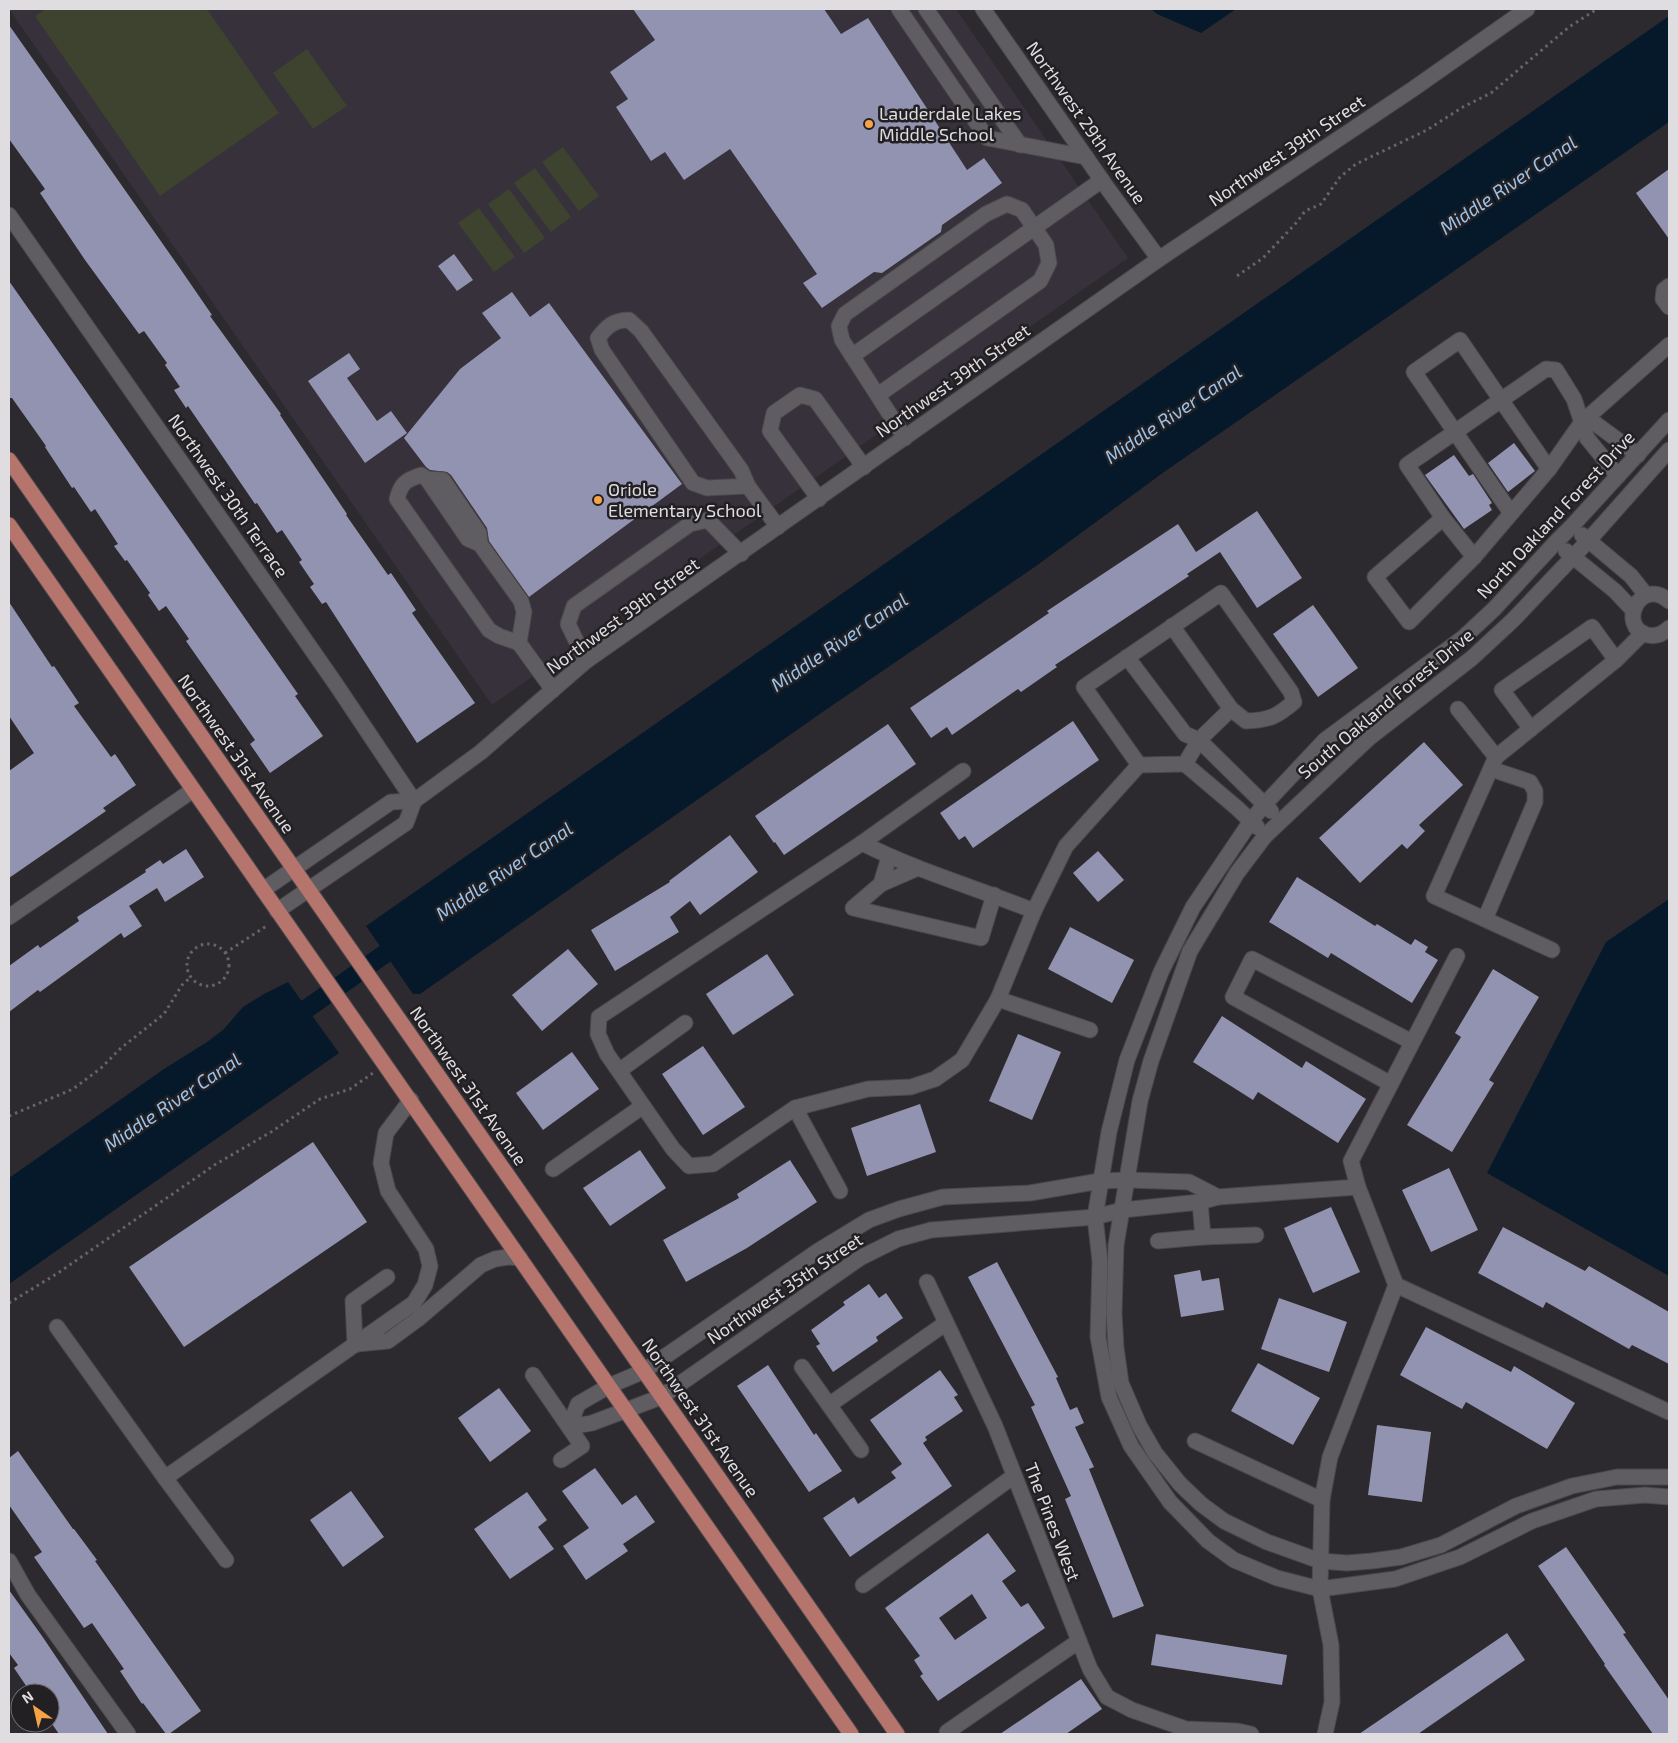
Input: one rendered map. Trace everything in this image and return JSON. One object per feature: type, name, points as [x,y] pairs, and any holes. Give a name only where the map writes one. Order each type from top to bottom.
[{"type":"main road","name":"Northwest 31st Avenue","points":[[9,460],[897,1734]]},
{"type":"main road","points":[[9,525],[851,1734]]},
{"type":"street","points":[[899,9],[986,138],[1086,157]]},
{"type":"street","points":[[926,9],[1020,145]]},
{"type":"street","name":"Northwest 29th Avenue","points":[[983,9],[1159,259]]},
{"type":"street","name":"Northwest 39th Street","points":[[414,801],[481,752],[586,661],[1159,259],[1413,89],[1526,9]]},
{"type":"street","points":[[852,356],[1102,180]]},
{"type":"street","points":[[878,395],[1040,281],[1049,263],[1046,245],[1022,210],[1007,204],[986,214],[844,314],[839,326],[842,340],[905,438]]},
{"type":"street","name":"Northwest 30th Terrace","points":[[9,215],[335,682],[414,801]]},
{"type":"street","points":[[1669,286],[1664,290],[1663,299],[1669,307]]},
{"type":"street","points":[[748,486],[707,488],[693,483],[602,350],[598,338],[607,326],[619,320],[629,320],[641,331],[741,470],[748,486],[778,527]]},
{"type":"street","points":[[1511,513],[1414,372],[1460,340],[1549,469]]},
{"type":"street","points":[[1443,518],[1375,577],[1409,622],[1474,557],[1549,469],[1582,422],[1669,345]]},
{"type":"street","points":[[1474,557],[1443,518],[1406,465],[1546,368],[1556,370],[1574,399],[1587,438],[1618,476]]},
{"type":"street","points":[[819,499],[770,431],[774,413],[800,396],[815,399],[864,467]]},
{"type":"street","name":"North Oakland Forest Drive","points":[[1095,1217],[1109,1132],[1126,1060],[1160,972],[1193,907],[1251,821],[1325,740],[1464,637],[1494,609],[1669,420]]},
{"type":"street","points":[[1582,422],[1596,424],[1638,455]]},
{"type":"street","name":"South Oakland Forest Drive","points":[[1669,450],[1589,540],[1514,620],[1472,658],[1369,738],[1265,836],[1237,873],[1190,950],[1151,1061],[1140,1101],[1116,1245],[1114,1312],[1116,1348],[1121,1383],[1139,1425],[1156,1453],[1180,1484],[1224,1521],[1266,1542],[1320,1561],[1355,1562],[1401,1557],[1441,1545],[1516,1506],[1572,1486],[1617,1477],[1669,1477]]},
{"type":"street","points":[[519,643],[524,612],[521,601],[480,544],[479,533],[443,480],[427,479],[421,475],[409,479],[400,489],[397,499],[489,630],[499,636],[519,643],[553,690]]},
{"type":"street","points":[[586,661],[568,624],[574,606],[690,524],[708,520],[740,554]]},
{"type":"street","points":[[1572,526],[1632,576],[1646,595]]},
{"type":"street","points":[[1556,542],[1615,591],[1633,610]]},
{"type":"street","points":[[1139,765],[1084,687],[1221,592],[1290,692],[1294,702],[1265,721],[1246,721],[1231,710],[1172,626]]},
{"type":"street","points":[[1669,601],[1658,594],[1646,595],[1636,604],[1633,610],[1634,623],[1643,633],[1656,636],[1669,628]]},
{"type":"street","points":[[1531,728],[1502,690],[1592,627],[1616,660]]},
{"type":"street","points":[[1552,950],[1434,896],[1493,763],[1531,728],[1616,660],[1643,633]]},
{"type":"street","points":[[1127,657],[1185,734],[1198,740],[1281,820]]},
{"type":"street","points":[[1458,709],[1493,763],[1530,782],[1535,791],[1535,802],[1485,919]]},
{"type":"street","points":[[1185,764],[1198,740],[1231,710]]},
{"type":"street","points":[[963,771],[862,843],[599,1017],[598,1034],[607,1054],[673,1148],[689,1166],[713,1164],[795,1108],[868,1088],[911,1087],[935,1079],[962,1060],[998,999],[1034,911],[1066,846],[1139,765],[1185,764],[1251,821],[1265,836]]},
{"type":"street","points":[[9,917],[194,790]]},
{"type":"street","points":[[263,890],[391,802],[414,801],[406,823],[308,890],[280,914]]},
{"type":"street","points":[[862,843],[889,857],[1034,911]]},
{"type":"street","points":[[882,884],[889,857]]},
{"type":"street","points":[[918,868],[882,884],[853,908],[981,938],[994,895]]},
{"type":"street","points":[[1326,1734],[1332,1702],[1330,1645],[1320,1589],[1322,1500],[1330,1457],[1396,1285],[1358,1187],[1351,1161],[1457,956]]},
{"type":"street","points":[[1391,1084],[1233,997],[1252,959],[1412,1042]]},
{"type":"street","points":[[998,999],[1090,1030]]},
{"type":"street","points":[[619,1070],[685,1023]]},
{"type":"street","points":[[165,1478],[414,1304],[425,1285],[430,1266],[426,1249],[388,1191],[381,1163],[386,1133],[411,1100]]},
{"type":"street","points":[[553,1169],[643,1106]]},
{"type":"street","points":[[795,1108],[840,1191]]},
{"type":"street","points":[[569,1427],[578,1404],[609,1386],[644,1371],[818,1251],[869,1220],[899,1209],[943,1197],[1030,1193],[1100,1181],[1189,1182],[1218,1197]]},
{"type":"street","name":"Northwest 35th Street","points":[[569,1427],[592,1423],[661,1397],[860,1258],[898,1239],[931,1230],[1095,1217],[1122,1210],[1200,1202],[1218,1197],[1358,1187]]},
{"type":"street","points":[[1200,1202],[1203,1237]]},
{"type":"street","points":[[1095,1217],[1100,1260],[1098,1337],[1109,1397],[1130,1446],[1170,1502],[1208,1540],[1234,1560],[1277,1578],[1320,1589],[1395,1580],[1460,1557],[1532,1522],[1596,1499],[1645,1495],[1669,1497]]},
{"type":"street","points":[[1158,1241],[1256,1235]]},
{"type":"street","points":[[355,1344],[388,1341],[418,1319],[481,1265],[495,1259],[520,1258]]},
{"type":"street","points":[[355,1344],[353,1301],[388,1277]]},
{"type":"street","name":"The Pines West","points":[[927,1282],[995,1426],[1090,1669],[1107,1697],[1132,1710],[1185,1732],[1237,1731],[1251,1734]]},
{"type":"street","points":[[1396,1285],[1669,1412]]},
{"type":"street","points":[[829,1405],[946,1323]]},
{"type":"street","points":[[57,1327],[226,1560]]},
{"type":"street","points":[[802,1367],[861,1450]]},
{"type":"street","points":[[533,1375],[582,1446],[561,1460]]},
{"type":"street","points":[[1195,1441],[1322,1500]]},
{"type":"street","points":[[863,1585],[1014,1476]]},
{"type":"street","points":[[9,1562],[28,1596],[128,1734]]},
{"type":"street","points":[[947,1732],[1079,1641]]},
{"type":"path","points":[[1237,276],[1263,258],[1305,211],[1321,204],[1340,177],[1356,164],[1427,130],[1462,106],[1491,93],[1569,27],[1598,9]]},
{"type":"path","points":[[225,953],[280,914]]},
{"type":"path","points":[[208,944],[214,945],[225,953],[228,967],[223,980],[217,984],[202,985],[191,977],[187,965],[195,948],[208,944]]},
{"type":"path","points":[[9,1116],[73,1089],[164,1014],[182,985],[191,977]]},
{"type":"path","points":[[9,1303],[66,1268],[216,1164],[271,1132],[320,1099],[350,1089],[386,1065]]},
{"type":"shaded area","points":[[9,9],[956,9],[1128,258],[492,705]]},
{"type":"green space","points":[[46,9],[207,9],[279,113],[160,196],[35,16]]},
{"type":"green space","points":[[307,49],[347,106],[313,129],[273,73]]},
{"type":"green space","points":[[563,147],[599,196],[579,211],[542,162]]},
{"type":"green space","points":[[535,168],[571,217],[551,232],[514,183]]},
{"type":"green space","points":[[509,189],[545,238],[524,253],[488,204]]},
{"type":"green space","points":[[479,208],[515,257],[494,272],[458,223]]},
{"type":"water","points":[[1151,9],[1236,9],[1201,33],[1157,14]]},
{"type":"water","points":[[1669,16],[1669,122],[1164,472],[1036,566],[824,711],[420,994],[413,994],[366,926]]},
{"type":"water","points":[[1669,899],[1669,1276],[1487,1173],[1606,942]]},
{"type":"water","points":[[288,982],[339,1053],[9,1284],[9,1178],[164,1069],[207,1042],[223,1030],[243,1007]]},
{"type":"building","name":"Lauderdale Lakes Middle School","points":[[633,9],[824,9],[841,34],[868,18],[967,170],[984,158],[1002,183],[942,225],[941,232],[882,273],[874,272],[822,308],[803,283],[817,274],[730,149],[684,180],[665,152],[651,161],[616,107],[628,99],[610,72],[655,40]]},
{"type":"building","points":[[9,25],[179,267],[212,315],[210,316],[281,414],[346,515],[388,575],[391,573],[416,610],[412,613],[475,703],[417,743],[326,602],[322,604],[310,587],[314,584],[299,562],[302,560],[282,530],[277,533],[188,406],[186,408],[174,390],[180,387],[165,365],[167,363],[144,331],[139,334],[85,260],[40,193],[45,189],[9,139]]},
{"type":"building","points":[[1669,169],[1669,239],[1636,193]]},
{"type":"building","points":[[454,254],[473,280],[457,291],[438,266]]},
{"type":"building","points":[[9,281],[298,694],[295,696],[323,736],[270,773],[250,744],[255,740],[186,641],[189,639],[166,606],[159,611],[148,595],[150,593],[127,560],[125,561],[114,546],[118,544],[95,509],[91,512],[74,487],[72,488],[46,446],[12,398],[9,398]]},
{"type":"building","name":"Oriole Elementary School","points":[[512,292],[530,317],[549,303],[682,484],[529,597],[489,541],[487,528],[451,475],[447,472],[430,470],[426,467],[404,438],[460,369],[501,338],[482,313]]},
{"type":"building","points":[[349,353],[360,369],[347,378],[377,421],[391,411],[407,433],[365,463],[308,381]]},
{"type":"building","points":[[1514,443],[1535,471],[1508,492],[1488,463]]},
{"type":"building","points":[[1454,455],[1469,476],[1473,474],[1492,503],[1489,505],[1492,510],[1464,529],[1425,475]]},
{"type":"building","points":[[1257,511],[1302,578],[1257,608],[1220,552],[1187,574],[1189,576],[1055,665],[1057,667],[1021,692],[1018,689],[952,735],[947,727],[931,738],[910,708],[1049,613],[1047,611],[1178,524],[1196,552]]},
{"type":"building","points":[[9,602],[52,667],[54,666],[79,703],[74,706],[111,757],[115,754],[136,785],[103,808],[106,811],[9,878],[9,771],[34,753],[9,716]]},
{"type":"building","points":[[1313,605],[1358,668],[1318,697],[1273,634]]},
{"type":"building","points":[[1073,721],[1099,760],[973,848],[965,836],[959,840],[940,813]]},
{"type":"building","points":[[888,724],[916,764],[784,855],[755,816]]},
{"type":"building","points":[[1424,742],[1463,785],[1419,825],[1425,831],[1407,849],[1402,844],[1360,883],[1319,838]]},
{"type":"building","points":[[730,835],[758,872],[700,915],[690,901],[670,917],[679,932],[615,971],[591,930],[670,882]]},
{"type":"building","points":[[186,849],[204,877],[165,902],[157,888],[129,906],[142,926],[124,938],[121,933],[40,992],[38,990],[9,1012],[9,966],[38,945],[40,948],[79,921],[77,917],[146,872],[145,870],[160,860],[163,864]]},
{"type":"building","points":[[1098,851],[1124,880],[1098,902],[1073,873]]},
{"type":"building","points":[[1297,877],[1375,926],[1377,924],[1411,945],[1415,939],[1428,947],[1425,952],[1438,960],[1412,1003],[1331,953],[1328,958],[1269,922]]},
{"type":"building","points":[[1070,927],[1134,960],[1112,1003],[1048,969]]},
{"type":"building","points":[[568,949],[598,984],[542,1031],[512,995]]},
{"type":"building","points":[[767,954],[794,995],[733,1035],[706,994]]},
{"type":"building","points":[[1493,969],[1539,997],[1489,1080],[1494,1083],[1452,1152],[1407,1125],[1461,1037],[1455,1033]]},
{"type":"building","points":[[1222,1016],[1302,1068],[1306,1061],[1366,1099],[1338,1143],[1258,1092],[1253,1100],[1193,1062]]},
{"type":"building","points":[[1018,1034],[1061,1052],[1032,1120],[989,1101]]},
{"type":"building","points":[[703,1046],[745,1107],[703,1135],[662,1074]]},
{"type":"building","points":[[572,1052],[599,1089],[543,1130],[516,1093]]},
{"type":"building","points":[[920,1104],[936,1152],[867,1176],[851,1128]]},
{"type":"building","points":[[313,1142],[367,1222],[184,1347],[129,1267]]},
{"type":"building","points":[[640,1150],[666,1188],[610,1226],[583,1188]]},
{"type":"building","points":[[790,1160],[817,1202],[747,1248],[686,1282],[663,1240],[739,1198],[737,1194]]},
{"type":"building","points":[[1449,1168],[1478,1230],[1431,1252],[1402,1190]]},
{"type":"building","points":[[1331,1207],[1360,1272],[1313,1293],[1284,1228]]},
{"type":"building","points":[[1503,1227],[1585,1271],[1589,1266],[1669,1312],[1669,1364],[1632,1345],[1629,1349],[1546,1302],[1543,1308],[1478,1273]]},
{"type":"building","points":[[997,1262],[1058,1377],[1056,1378],[1070,1410],[1077,1407],[1084,1423],[1075,1427],[1094,1467],[1089,1469],[1144,1606],[1113,1618],[1065,1499],[1071,1496],[1031,1407],[1035,1405],[968,1277]]},
{"type":"building","points":[[1200,1270],[1202,1281],[1219,1278],[1224,1310],[1181,1317],[1174,1275]]},
{"type":"building","points":[[869,1284],[879,1298],[886,1293],[903,1318],[876,1337],[878,1341],[833,1372],[816,1346],[820,1344],[811,1330],[845,1305],[843,1302]]},
{"type":"building","points":[[1279,1298],[1347,1322],[1329,1372],[1261,1349]]},
{"type":"building","points":[[1426,1327],[1511,1372],[1514,1366],[1575,1403],[1547,1449],[1466,1402],[1462,1409],[1400,1375]]},
{"type":"building","points":[[1258,1363],[1320,1398],[1293,1445],[1231,1411]]},
{"type":"building","points":[[768,1365],[814,1435],[816,1433],[842,1471],[809,1492],[737,1386]]},
{"type":"building","points":[[940,1370],[958,1395],[954,1397],[963,1411],[925,1437],[927,1440],[923,1443],[952,1486],[850,1557],[823,1518],[854,1497],[858,1504],[896,1478],[891,1472],[902,1464],[870,1420]]},
{"type":"building","points":[[499,1388],[531,1431],[490,1462],[458,1418]]},
{"type":"building","points":[[1377,1425],[1431,1432],[1422,1502],[1368,1495]]},
{"type":"building","points":[[18,1451],[97,1560],[95,1561],[201,1711],[169,1734],[166,1734],[142,1704],[120,1671],[124,1669],[92,1623],[84,1628],[34,1557],[42,1552],[9,1505],[9,1458]]},
{"type":"building","points":[[595,1468],[622,1505],[636,1495],[655,1522],[623,1544],[628,1551],[586,1580],[563,1546],[589,1528],[562,1491]]},
{"type":"building","points":[[351,1491],[384,1537],[343,1567],[310,1520]]},
{"type":"building","points":[[527,1492],[547,1520],[538,1527],[554,1549],[510,1579],[474,1529]]},
{"type":"building","points":[[988,1533],[1016,1571],[1002,1581],[1021,1607],[1028,1603],[1045,1628],[938,1701],[920,1676],[923,1674],[914,1660],[920,1656],[885,1608]],"holes":[[[972,1594],[987,1618],[955,1640],[939,1618]]]},
{"type":"building","points":[[1566,1547],[1626,1633],[1623,1634],[1669,1700],[1669,1734],[1653,1734],[1538,1566]]},
{"type":"building","points":[[9,1590],[108,1734],[59,1734],[60,1683],[24,1683],[14,1668],[18,1665],[9,1653]]},
{"type":"building","points":[[1507,1633],[1525,1660],[1418,1734],[1359,1734]]},
{"type":"building","points":[[1156,1634],[1287,1655],[1282,1685],[1151,1665]]},
{"type":"building","points":[[1081,1679],[1102,1709],[1066,1734],[1000,1734]]},
{"type":"waterway","name":"Middle River Canal","points":[[285,1024],[406,939]]},
{"type":"place","name":"Lauderdale Lakes Middle School","points":[[869,124]]},
{"type":"place","name":"Oriole Elementary School","points":[[598,500]]}]
